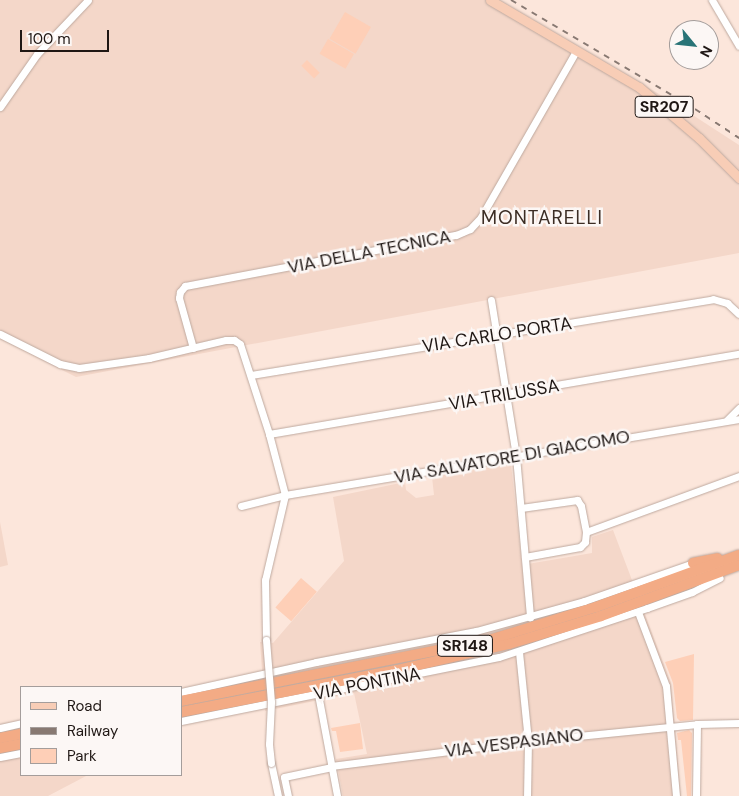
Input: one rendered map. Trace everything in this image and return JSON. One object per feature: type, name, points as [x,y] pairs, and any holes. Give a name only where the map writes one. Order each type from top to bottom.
[{"type":"highway","points":[[693,563],[739,555]]},
{"type":"highway","name":"SR148","points":[[182,701],[489,640],[605,604],[739,555]]},
{"type":"highway","points":[[720,578],[739,566]]},
{"type":"highway","name":"SR148","points":[[182,712],[406,668],[509,644],[601,616],[739,566]]},
{"type":"highway","points":[[0,736],[20,737]]},
{"type":"highway","points":[[0,748],[20,737]]},
{"type":"main road","name":"SR207","points":[[490,0],[650,96],[700,138],[739,178]]},
{"type":"street","points":[[0,106],[37,54],[88,0]]},
{"type":"street","points":[[712,0],[739,46]]},
{"type":"street","name":"VIA DELLA TECNICA","points":[[193,348],[179,298],[180,292],[185,286],[456,235],[470,229],[481,217],[576,51]]},
{"type":"street","name":"VIA CARLO PORTA","points":[[251,375],[713,299],[726,303],[739,314]]},
{"type":"street","points":[[491,300],[516,456],[530,617]]},
{"type":"street","points":[[0,334],[60,364],[79,368],[149,358],[226,340],[238,342],[242,347],[269,434],[285,495],[264,586],[266,640],[272,705],[269,744],[278,796]]},
{"type":"street","name":"VIA TRILUSSA","points":[[269,434],[739,354]]},
{"type":"street","points":[[727,420],[739,408]]},
{"type":"street","name":"VIA SALVATORE DI GIACOMO","points":[[241,506],[285,495],[739,418]]},
{"type":"street","points":[[586,532],[739,476]]},
{"type":"street","points":[[521,508],[572,499],[578,501],[581,504],[586,532],[584,544],[578,548],[525,557]]},
{"type":"street","name":"VIA PONTINA","points":[[182,692],[316,662],[476,631],[584,602],[693,563]]},
{"type":"street","name":"VIA PONTINA","points":[[182,721],[467,665],[519,652],[638,612],[692,592],[720,578]]},
{"type":"street","points":[[638,612],[666,686],[676,796]]},
{"type":"street","points":[[519,652],[528,741],[527,796]]},
{"type":"street","points":[[318,694],[337,796]]},
{"type":"street","points":[[0,728],[20,723]]},
{"type":"street","name":"VIA VESPASIANO","points":[[288,796],[284,777],[332,767],[528,741],[670,726],[739,723]]},
{"type":"street","points":[[696,724],[696,796]]},
{"type":"street","points":[[0,757],[20,753]]},
{"type":"shaded area","points":[[0,0],[498,0],[671,101],[739,145],[739,253],[76,377],[0,339]]},
{"type":"shaded area","points":[[511,464],[522,565],[592,553],[592,537],[613,530],[671,683],[681,796],[343,796],[336,759],[367,754],[354,693],[265,711],[260,642],[273,643],[344,561],[333,497],[405,482],[406,490],[416,498],[434,495],[432,477]]},
{"type":"shaded area","points":[[0,522],[8,565],[0,567]]},
{"type":"shaded area","points":[[20,749],[20,776],[86,776],[48,796],[0,796],[0,752]]},
{"type":"green space","points":[[345,12],[371,27],[355,54],[330,39]]},
{"type":"green space","points":[[328,39],[354,54],[345,69],[320,54]]},
{"type":"green space","points":[[307,60],[320,73],[314,78],[301,66]]},
{"type":"green space","points":[[301,578],[317,592],[291,621],[275,607]]},
{"type":"green space","points":[[694,654],[693,720],[680,721],[677,718],[673,683],[665,662]]},
{"type":"green space","points":[[360,723],[363,749],[340,752],[336,731],[332,731],[331,728]]},
{"type":"green space","points":[[689,730],[692,733],[691,796],[687,796],[681,740],[678,740],[677,733]]},
{"type":"railway","points":[[511,0],[695,109],[739,138]]},
{"type":"district","name":"MONTARELLI","points":[[542,218]]}]
